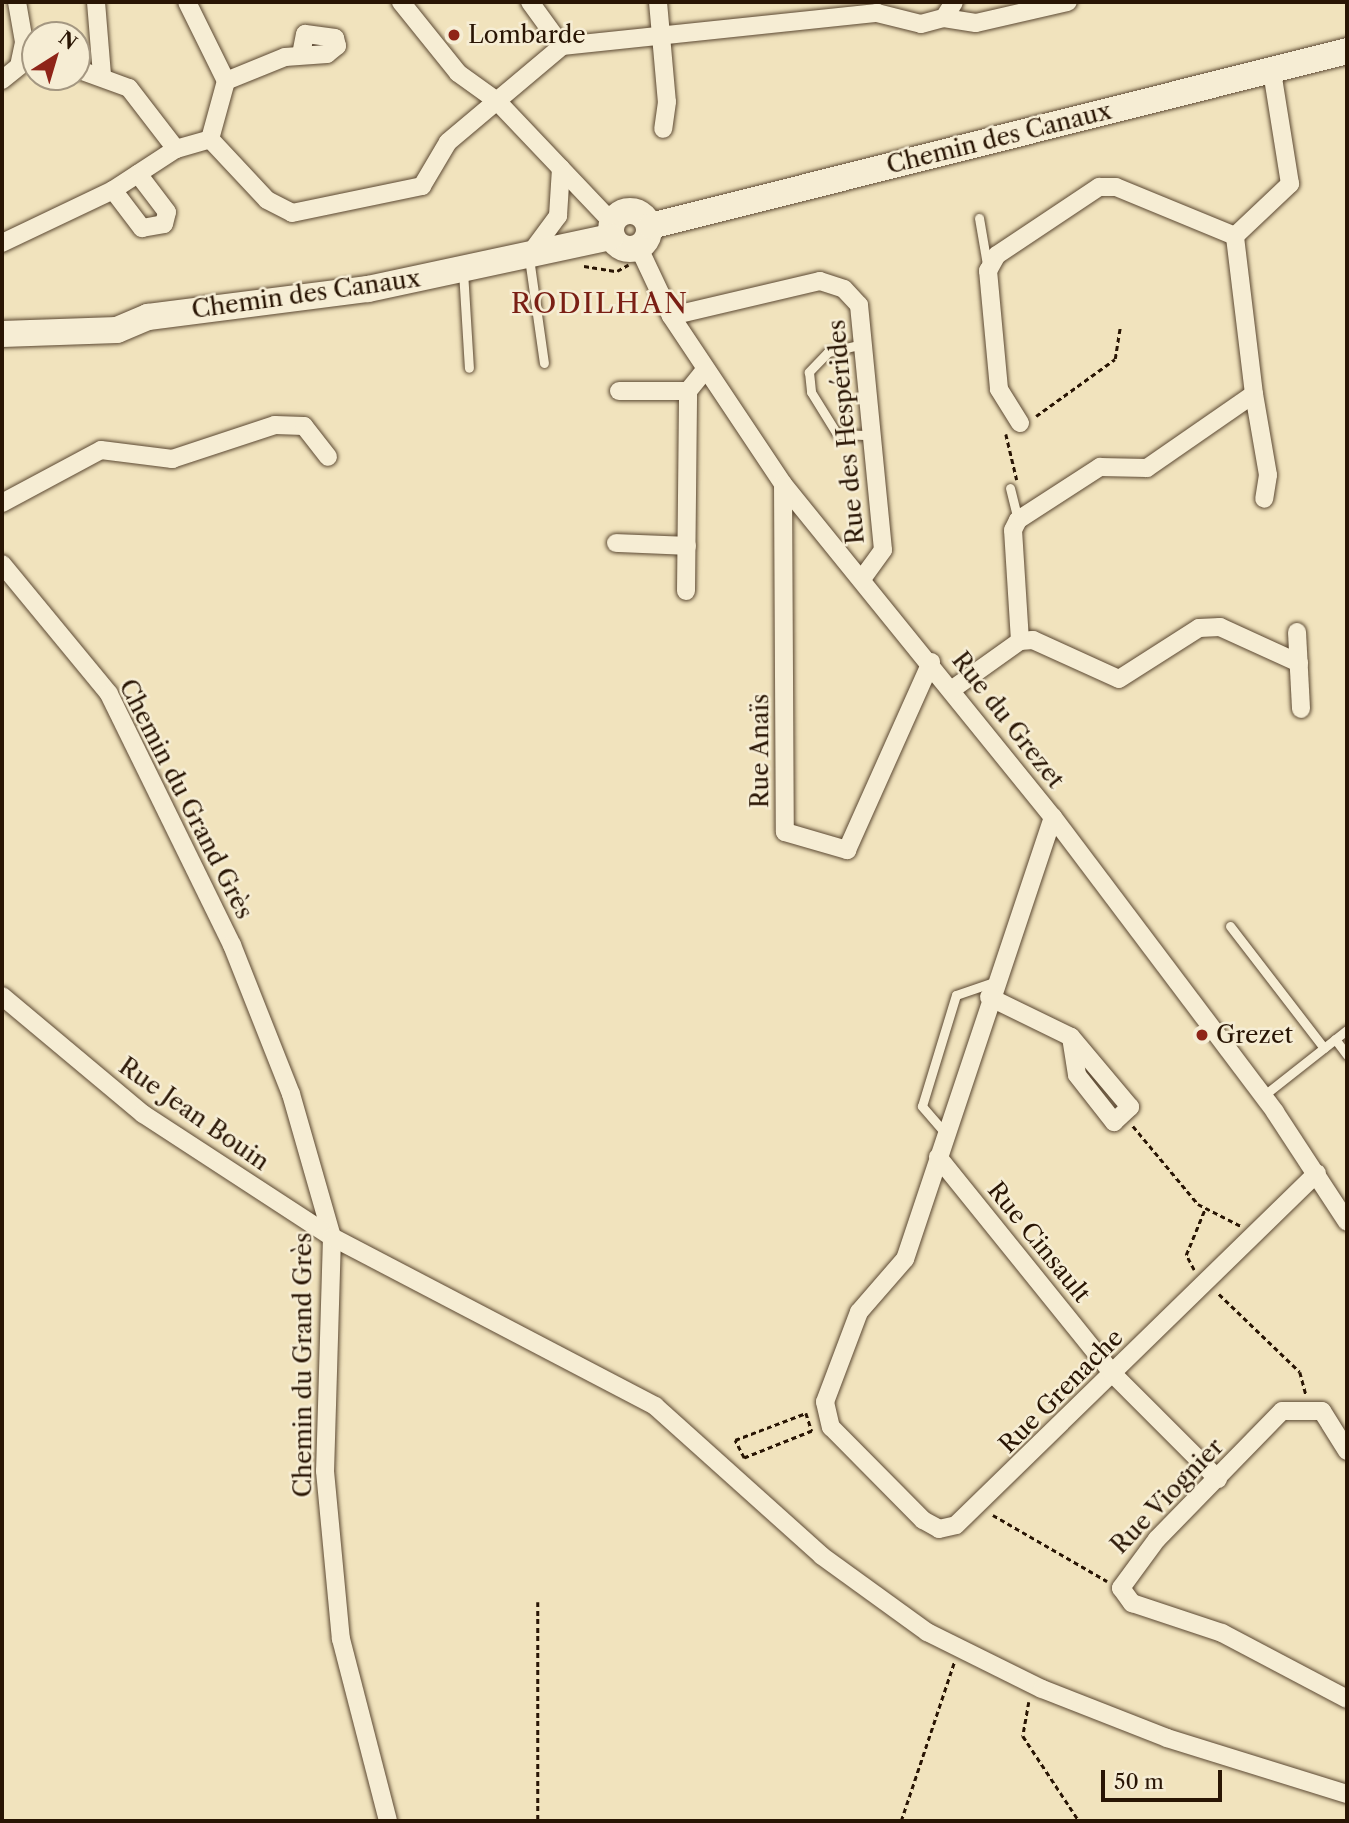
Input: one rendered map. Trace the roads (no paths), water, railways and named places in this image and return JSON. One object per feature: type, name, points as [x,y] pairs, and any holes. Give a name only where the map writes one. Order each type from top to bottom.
[{"type":"street","points":[[17,2],[21,25]]},
{"type":"street","points":[[96,2],[102,75]]},
{"type":"street","points":[[187,2],[226,81],[210,139]]},
{"type":"street","points":[[401,2],[458,73],[496,101],[561,168],[610,229]]},
{"type":"street","points":[[530,2],[562,46]]},
{"type":"street","points":[[658,2],[663,129]]},
{"type":"street","points":[[944,18],[954,2]]},
{"type":"street","points":[[210,139],[267,200],[292,213],[422,186],[449,142],[562,46],[877,13],[921,24],[944,18],[976,23],[1068,2]]},
{"type":"street","name":"Chemin des Canaux","points":[[2,334],[117,330],[148,317],[462,270],[528,256],[610,229],[640,215],[644,236],[1347,51]]},
{"type":"street","points":[[226,81],[301,55]]},
{"type":"street","points":[[2,80],[21,69]]},
{"type":"street","points":[[1235,236],[1290,184],[1272,71]]},
{"type":"street","points":[[91,72],[102,75],[146,103],[176,149]]},
{"type":"street","points":[[2,243],[113,190],[176,149],[210,139]]},
{"type":"street","points":[[528,256],[558,216],[561,168]]},
{"type":"street","points":[[113,190],[142,228],[164,224],[167,212],[138,174]]},
{"type":"street","points":[[1020,423],[999,389],[988,271],[997,255],[1100,187],[1116,187],[1235,236]]},
{"type":"street","name":"Rue du Grezet","points":[[644,236],[671,316],[783,484],[954,688],[1053,817],[1263,1096],[1317,1173],[1347,1222]]},
{"type":"street","points":[[1235,236],[1254,394],[1268,475],[1264,499]]},
{"type":"street","name":"Rue des Hespérides","points":[[671,316],[820,282],[844,289],[859,306],[872,435],[880,559],[862,579]]},
{"type":"street","points":[[686,591],[688,391],[705,370]]},
{"type":"street","points":[[619,391],[688,391]]},
{"type":"street","points":[[1020,641],[1013,530],[1018,520],[1100,467],[1147,468],[1254,394]]},
{"type":"street","points":[[2,503],[101,450],[172,459],[275,425],[304,426],[328,457]]},
{"type":"street","name":"Rue Anaïs","points":[[783,484],[785,832],[848,850],[931,662]]},
{"type":"street","points":[[616,543],[687,546]]},
{"type":"street","name":"Chemin du Grand Grès","points":[[2,564],[109,694],[232,945],[291,1094],[332,1237],[325,1471],[341,1639],[388,1821]]},
{"type":"street","points":[[954,688],[1020,641],[1033,640],[1119,679],[1199,628],[1220,627],[1299,663]]},
{"type":"street","points":[[1297,632],[1301,709]]},
{"type":"street","points":[[938,1157],[992,989],[1053,817]]},
{"type":"street","points":[[992,989],[1071,1037]]},
{"type":"street","name":"Rue Jean Bouin","points":[[2,996],[143,1114],[332,1237],[655,1406],[822,1556],[960,1648],[1032,1685],[1167,1738],[1347,1794]]},
{"type":"street","name":"Rue Grenache","points":[[938,1157],[905,1259],[859,1312],[825,1402],[831,1426],[939,1529],[975,1512],[1112,1373],[1317,1173]]},
{"type":"street","name":"Rue Cinsault","points":[[938,1157],[1112,1373],[1218,1479]]},
{"type":"street","name":"Rue Viognier","points":[[1347,1451],[1322,1411],[1306,1407],[1282,1410],[1130,1568],[1121,1588],[1132,1603],[1222,1633],[1347,1699]]},
{"type":"lane","points":[[979,218],[988,271]]},
{"type":"lane","points":[[528,256],[544,363]]},
{"type":"lane","points":[[462,270],[469,368]]},
{"type":"lane","points":[[863,344],[828,352],[809,372],[811,392],[837,434],[872,435]]},
{"type":"lane","points":[[1010,488],[1018,520]]},
{"type":"lane","points":[[1230,926],[1324,1048]]},
{"type":"lane","points":[[946,1134],[922,1106],[956,995],[992,989]]},
{"type":"lane","points":[[1263,1096],[1347,1030]]},
{"type":"lane","points":[[1335,1039],[1347,1055]]},
{"type":"place","name":"Lombarde","points":[[454,35]]},
{"type":"place","name":"Grezet","points":[[1202,1035]]},
{"type":"district","name":"RODILHAN","points":[[600,303]]}]
